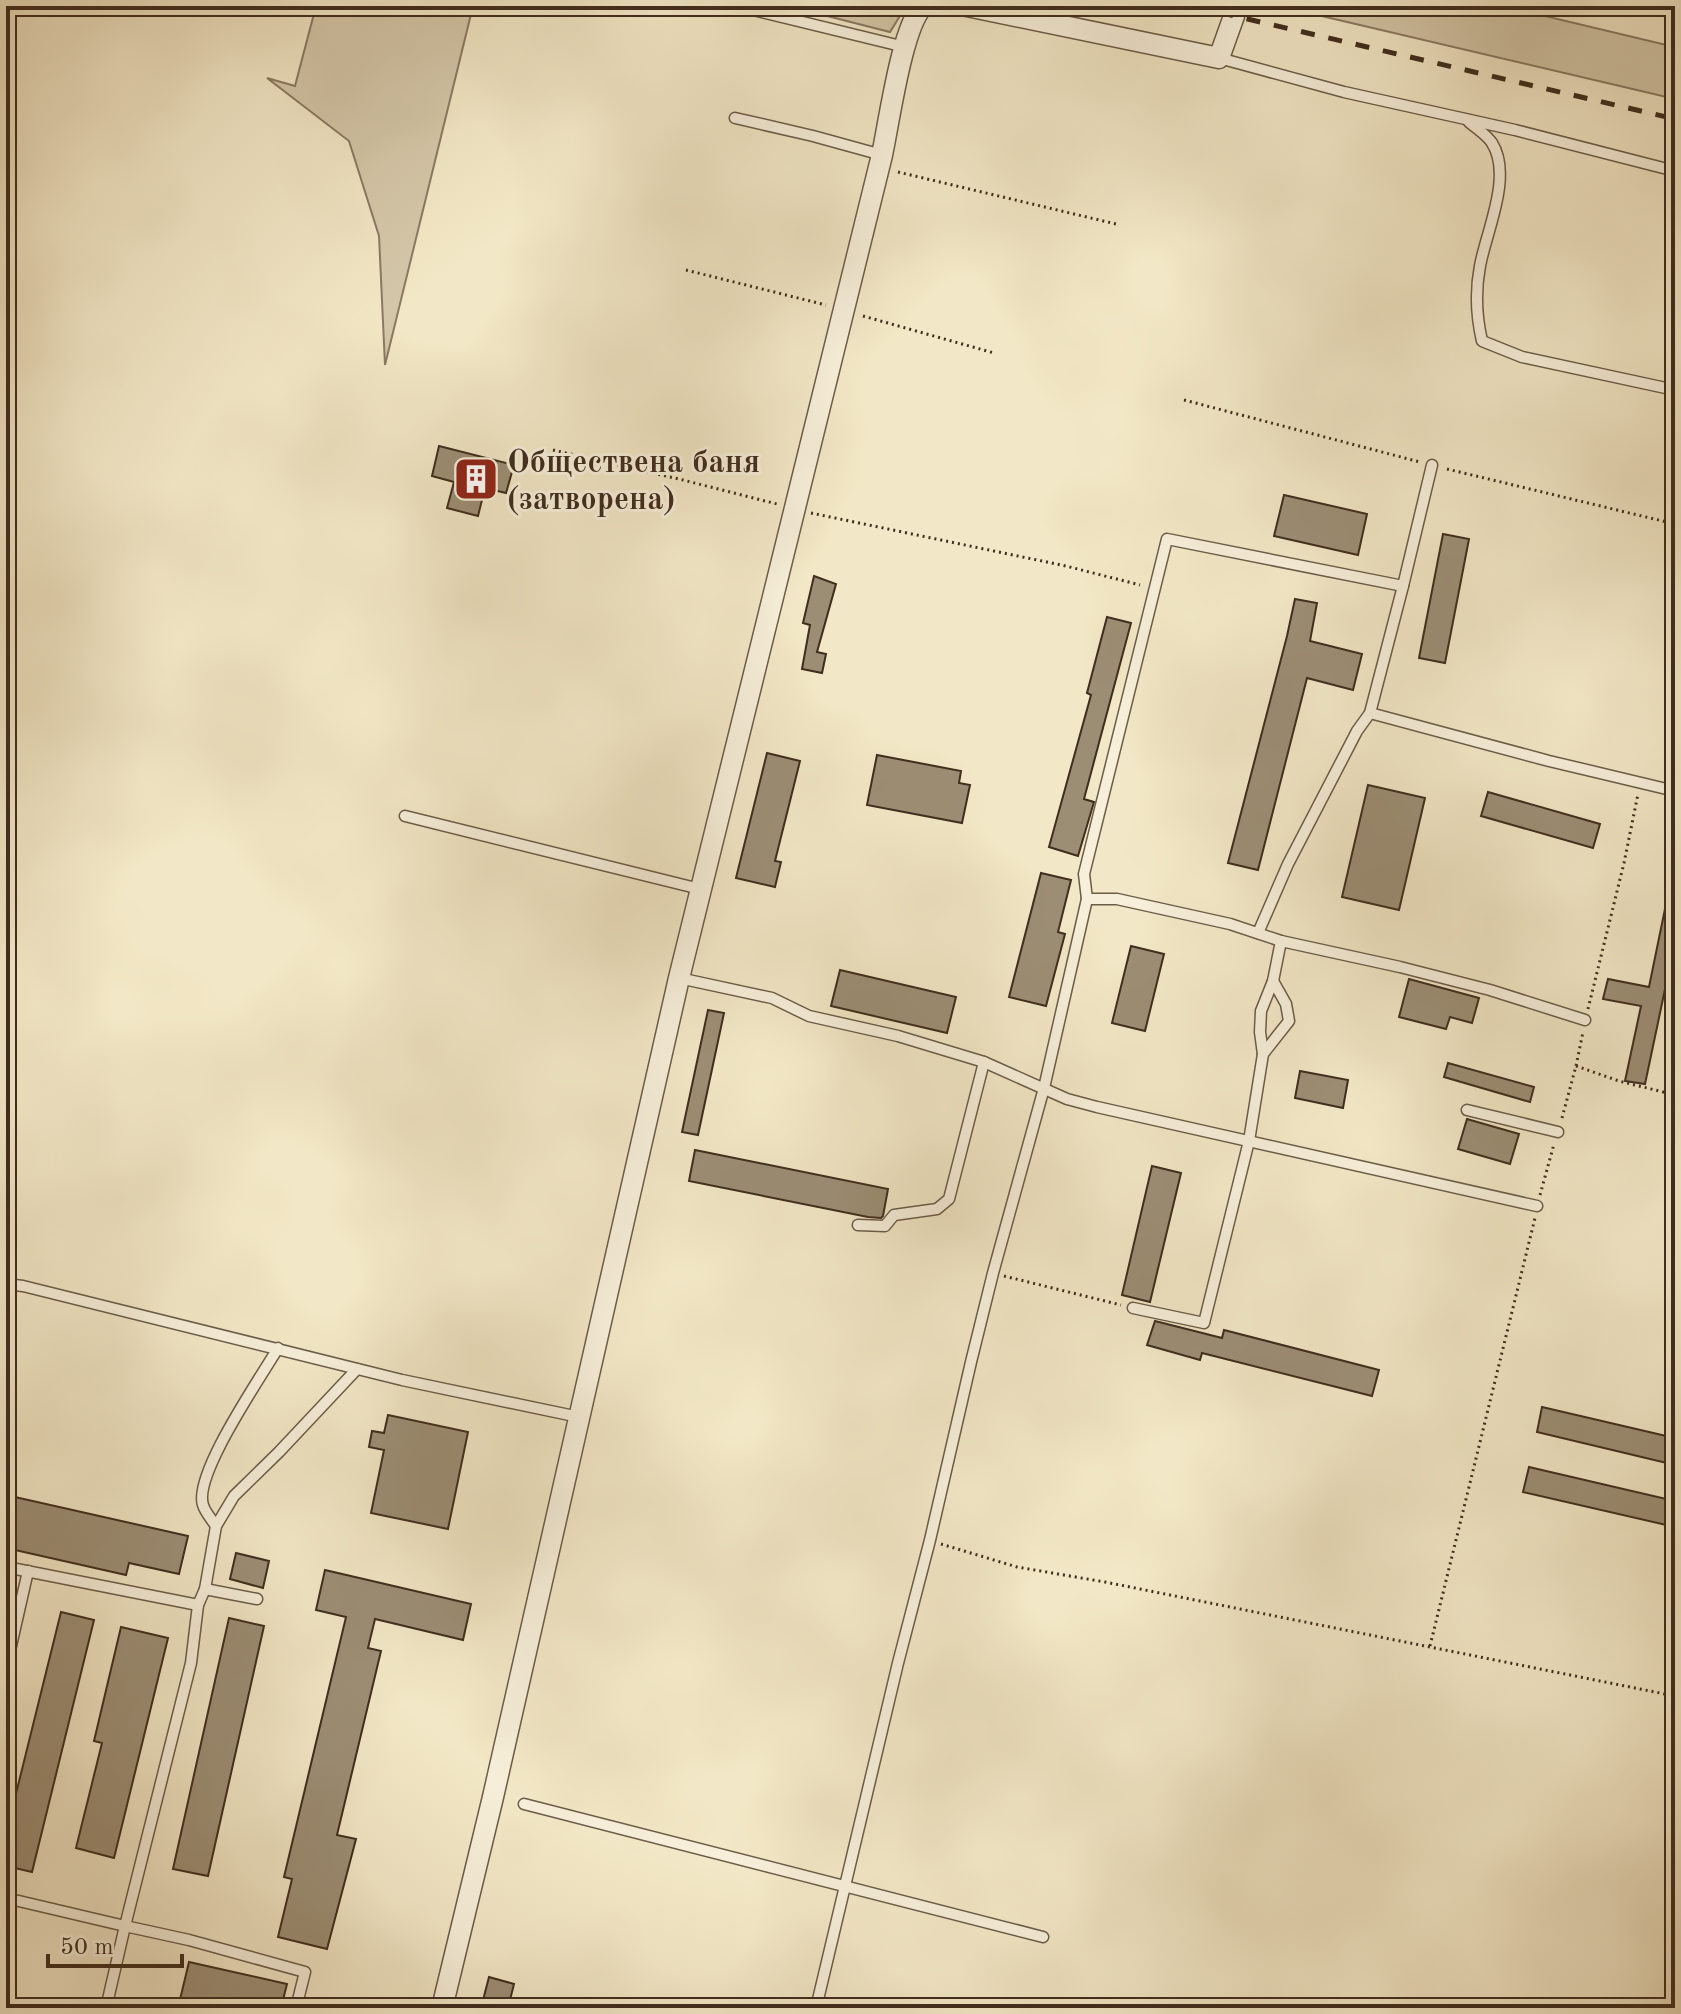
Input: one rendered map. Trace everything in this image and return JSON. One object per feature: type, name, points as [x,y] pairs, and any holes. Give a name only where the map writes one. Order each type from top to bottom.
[{"type":"street","points":[[442,2008],[700,889],[880,161],[905,47],[917,12],[923,6]]},
{"type":"street","points":[[967,6],[1219,58],[1235,6]]},
{"type":"lane","points":[[737,6],[905,47]]},
{"type":"lane","points":[[1219,58],[1344,92],[1675,171]]},
{"type":"lane","points":[[735,118],[813,136],[880,161]]},
{"type":"lane","points":[[1464,119],[1493,144],[1498,159],[1500,186],[1480,263],[1475,301],[1482,341],[1522,357],[1675,390]]},
{"type":"lane","points":[[1258,933],[1288,864],[1357,731],[1370,713],[1432,465]]},
{"type":"lane","points":[[816,2008],[993,1273],[1044,1088],[1087,899],[1084,874],[1167,539],[1403,586]]},
{"type":"lane","points":[[1370,713],[1675,791]]},
{"type":"lane","points":[[405,816],[700,889]]},
{"type":"lane","points":[[1087,899],[1117,899],[1217,921],[1281,941],[1475,986],[1585,1020]]},
{"type":"lane","points":[[1133,1308],[1204,1323],[1249,1141],[1263,1054],[1261,1011],[1273,981],[1281,941]]},
{"type":"lane","points":[[679,978],[772,998],[809,1016],[898,1036],[984,1062],[1067,1099],[1097,1107],[1537,1206]]},
{"type":"lane","points":[[1263,1054],[1289,1021],[1286,1004],[1273,981]]},
{"type":"lane","points":[[858,1225],[885,1226],[894,1215],[937,1209],[949,1199],[984,1062]]},
{"type":"lane","points":[[1467,1110],[1558,1132]]},
{"type":"lane","points":[[6,1284],[402,1380],[579,1417]]},
{"type":"lane","points":[[216,1526],[202,1504],[205,1478],[224,1438],[278,1348]]},
{"type":"lane","points":[[106,2008],[191,1663],[198,1605],[205,1589],[216,1526],[234,1496],[357,1369]]},
{"type":"lane","points":[[6,1567],[198,1605]]},
{"type":"lane","points":[[6,1668],[28,1571]]},
{"type":"lane","points":[[205,1589],[257,1599]]},
{"type":"lane","points":[[524,1804],[1043,1937]]},
{"type":"lane","points":[[6,1898],[189,1940],[305,1972],[296,2008]]},
{"type":"path","points":[[880,161],[1116,224]]},
{"type":"path","points":[[1184,400],[1675,524]]},
{"type":"path","points":[[553,450],[836,519],[1066,566],[1155,589]]},
{"type":"path","points":[[1576,1066],[1675,1095]]},
{"type":"path","points":[[993,1273],[1133,1308]]},
{"type":"path","points":[[930,1540],[1017,1567],[1675,1696]]},
{"type":"shaded area","points":[[316,6],[473,6],[385,365],[379,236],[349,141],[267,78],[295,86]]},
{"type":"shaded area","points":[[788,6],[906,6],[890,32]]},
{"type":"shaded area","points":[[1279,6],[1503,6],[1675,47],[1675,99]]},
{"type":"building","name":"Обществена баня (затворена)","points":[[439,446],[514,465],[506,493],[485,488],[478,516],[447,508],[454,482],[432,476]]},
{"type":"building","points":[[1284,495],[1367,514],[1358,555],[1274,536]]},
{"type":"building","points":[[1443,534],[1469,539],[1445,663],[1419,658]]},
{"type":"building","points":[[814,576],[836,584],[817,652],[826,654],[822,673],[802,669],[810,625],[803,623]]},
{"type":"building","points":[[1295,599],[1317,603],[1310,641],[1362,654],[1353,690],[1307,678],[1258,870],[1228,863]]},
{"type":"building","points":[[1107,617],[1131,623],[1084,799],[1094,802],[1078,856],[1049,847],[1091,695],[1087,693]]},
{"type":"building","points":[[767,753],[800,761],[775,861],[781,862],[775,887],[736,878]]},
{"type":"building","points":[[877,755],[961,771],[959,783],[970,785],[962,823],[867,805]]},
{"type":"building","points":[[1368,785],[1425,798],[1399,910],[1342,897]]},
{"type":"building","points":[[1488,792],[1600,824],[1593,848],[1481,816]]},
{"type":"building","points":[[1041,873],[1071,880],[1058,932],[1065,934],[1046,1006],[1009,997]]},
{"type":"building","points":[[1668,894],[1675,895],[1675,942],[1645,1084],[1625,1081],[1641,1006],[1603,999],[1608,979],[1649,987]]},
{"type":"building","points":[[1131,946],[1164,954],[1145,1031],[1112,1023]]},
{"type":"building","points":[[840,970],[956,997],[947,1033],[831,1006]]},
{"type":"building","points":[[1409,979],[1479,998],[1472,1023],[1450,1017],[1446,1029],[1399,1017]]},
{"type":"building","points":[[708,1010],[724,1013],[698,1135],[682,1132]]},
{"type":"building","points":[[1448,1063],[1534,1087],[1530,1102],[1444,1077]]},
{"type":"building","points":[[1300,1071],[1348,1080],[1343,1108],[1295,1098]]},
{"type":"building","points":[[1467,1119],[1519,1134],[1510,1164],[1458,1149]]},
{"type":"building","points":[[695,1150],[888,1189],[883,1216],[868,1217],[689,1181]]},
{"type":"building","points":[[1152,1166],[1181,1173],[1150,1302],[1122,1295]]},
{"type":"building","points":[[1155,1321],[1222,1338],[1224,1330],[1379,1370],[1372,1396],[1202,1353],[1200,1360],[1147,1345]]},
{"type":"building","points":[[1542,1407],[1675,1438],[1675,1465],[1537,1432]]},
{"type":"building","points":[[388,1415],[468,1432],[448,1529],[371,1513],[384,1450],[369,1447],[372,1431],[384,1433]]},
{"type":"building","points":[[1529,1467],[1675,1501],[1675,1527],[1523,1492]]},
{"type":"building","points":[[6,1495],[188,1536],[179,1574],[129,1563],[126,1575],[6,1548]]},
{"type":"building","points":[[236,1553],[269,1561],[263,1588],[230,1579]]},
{"type":"building","points":[[325,1570],[471,1604],[463,1640],[375,1619],[368,1648],[381,1651],[337,1835],[356,1839],[327,1949],[278,1937],[292,1879],[284,1877],[346,1617],[316,1610]]},
{"type":"building","points":[[61,1612],[94,1620],[32,1872],[6,1866],[6,1834]]},
{"type":"building","points":[[229,1618],[264,1626],[208,1876],[173,1869]]},
{"type":"building","points":[[121,1627],[168,1638],[114,1858],[76,1848],[102,1743],[94,1741]]},
{"type":"building","points":[[189,1962],[287,1984],[281,2008],[178,2008]]},
{"type":"building","points":[[489,1977],[514,1984],[508,2008],[481,2008]]},
{"type":"railway","points":[[1192,6],[1675,119]]},
{"type":"place","name":"Обществена баня (затворена)","points":[[476,479]]}]
